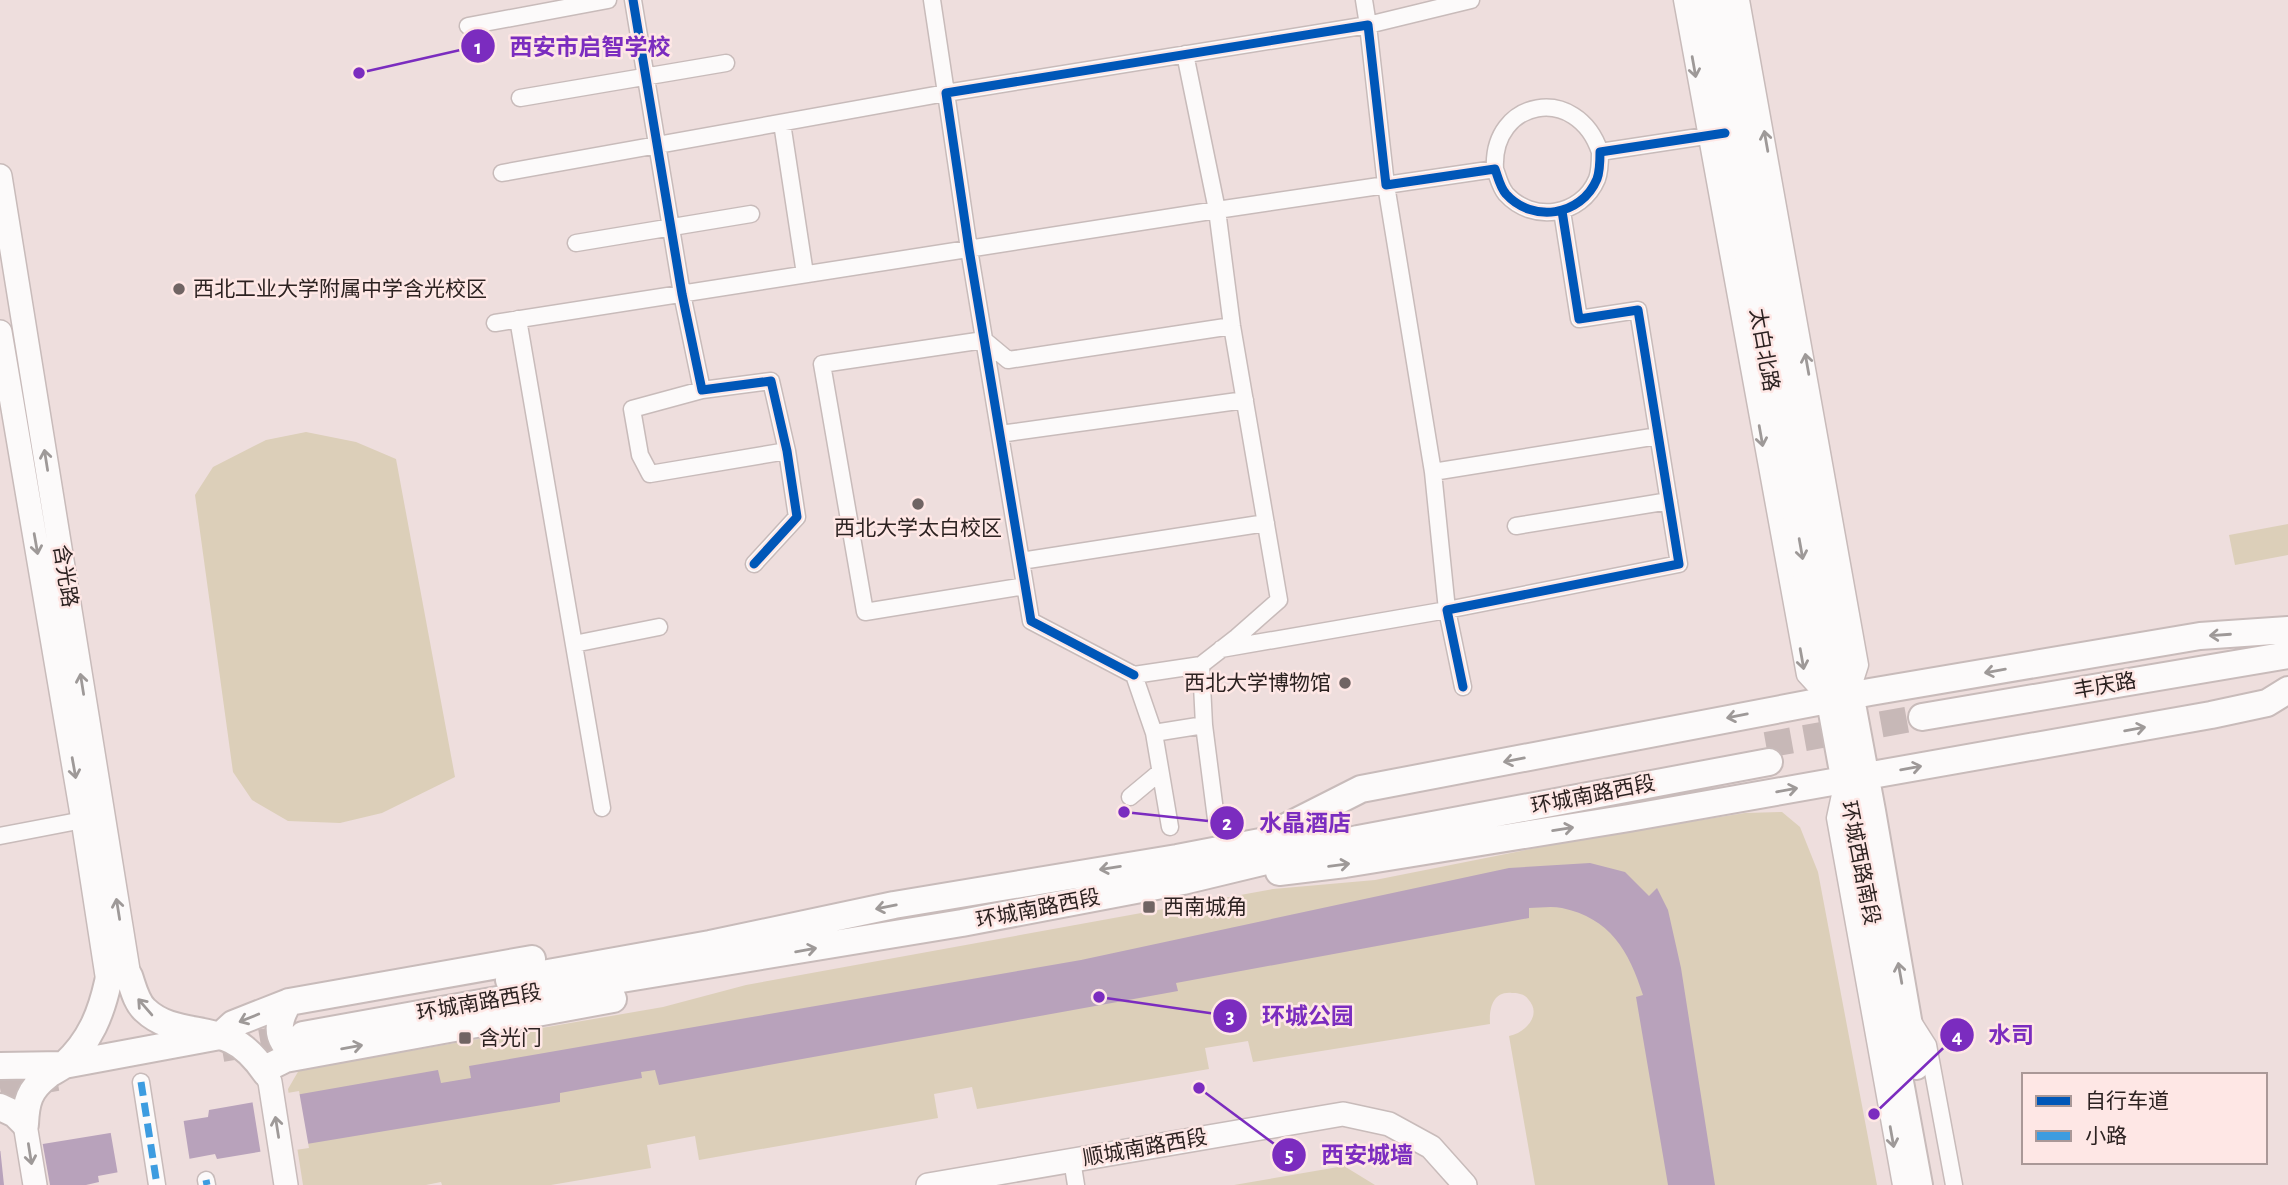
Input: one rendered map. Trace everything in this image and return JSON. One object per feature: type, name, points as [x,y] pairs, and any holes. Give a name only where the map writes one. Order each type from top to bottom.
[{"type":"main road","name":"太白北路","points":[[1701,0],[1716,135],[1839,697]]},
{"type":"main road","name":"太白北路","points":[[1721,0],[1839,697]]},
{"type":"main road","name":"含光路","points":[[0,176],[118,979]]},
{"type":"main road","name":"含光路","points":[[0,332],[83,820],[118,979]]},
{"type":"main road","points":[[1255,843],[1361,789],[1839,697],[2200,636],[2288,630]]},
{"type":"main road","name":"丰庆路","points":[[2288,655],[1923,725],[2288,671]]},
{"type":"main road","points":[[1222,872],[1272,872],[1345,864],[1854,779],[2211,715],[2267,703],[2288,690]]},
{"type":"main road","name":"环城西路南段","points":[[1839,697],[1919,1185]]},
{"type":"main road","name":"环城南路西段","points":[[0,1066],[64,1065],[220,1037],[233,1024],[297,1028],[658,990],[739,961],[1171,884],[1358,839],[1768,754],[920,901],[297,1028]]},
{"type":"main road","name":"环城西路南段","points":[[1854,779],[1906,1011],[1936,1185]]},
{"type":"main road","points":[[35,1185],[25,1124],[26,1103],[44,1077],[64,1065],[84,1040],[118,979],[146,1012],[171,1027],[232,1041],[255,1058],[268,1077]]},
{"type":"main road","points":[[285,1178],[268,1077],[271,1066],[285,1059],[297,1028]]},
{"type":"main road","points":[[0,1107],[15,1114],[25,1124]]},
{"type":"main road","name":"顺城南路西段","points":[[928,1185],[1343,1114],[1390,1124],[1431,1147],[1465,1185]]},
{"type":"street","points":[[468,26],[608,0]]},
{"type":"street","points":[[633,0],[681,294],[702,390]]},
{"type":"street","points":[[932,0],[969,249],[1031,621],[1134,676],[1201,665],[1279,600],[1232,326],[1217,210],[1185,54]]},
{"type":"street","points":[[1364,0],[1386,186],[1433,472],[1447,610],[1463,687]]},
{"type":"street","points":[[502,173],[946,93],[1368,25],[1471,0]]},
{"type":"street","points":[[1600,152],[1716,135],[1682,0]]},
{"type":"street","points":[[1741,0],[1860,665],[1839,697]]},
{"type":"street","points":[[520,98],[726,63]]},
{"type":"street","points":[[1540,108],[1569,112],[1581,120],[1595,137],[1600,152],[1597,180],[1586,197],[1569,209],[1553,213],[1537,212],[1521,206],[1500,186],[1495,169],[1496,145],[1506,127],[1526,112],[1540,108]]},
{"type":"street","points":[[782,123],[806,274]]},
{"type":"street","points":[[495,323],[1495,169]]},
{"type":"street","points":[[1221,649],[1447,610],[1679,564],[1638,310],[1579,319],[1562,211]]},
{"type":"street","points":[[576,243],[751,214]]},
{"type":"street","points":[[518,319],[602,808]]},
{"type":"street","points":[[1025,586],[866,612],[822,364],[984,340],[1008,360],[1232,326]]},
{"type":"street","points":[[754,564],[797,517],[786,451],[771,380],[702,390],[632,409],[640,455],[650,474],[786,451]]},
{"type":"street","points":[[1000,435],[1245,400]]},
{"type":"street","points":[[1433,472],[1658,436]]},
{"type":"street","points":[[1516,526],[1669,501]]},
{"type":"street","points":[[1021,561],[1266,523]]},
{"type":"street","points":[[574,644],[659,627]]},
{"type":"street","points":[[1201,665],[1204,725],[1216,820]]},
{"type":"street","points":[[1134,676],[1154,733],[1170,827]]},
{"type":"street","points":[[1154,733],[1204,725]]},
{"type":"street","points":[[1130,797],[1160,772]]},
{"type":"street","name":"环城西路南段","points":[[1854,779],[1835,818],[1901,1185]]},
{"type":"street","points":[[0,836],[83,820]]},
{"type":"street","name":"环城西路南段","points":[[1906,1011],[1928,1045],[1954,1185]]},
{"type":"street","points":[[1876,1047],[1900,1082]]},
{"type":"street","points":[[141,1082],[157,1185]]},
{"type":"street","points":[[1072,1160],[1076,1185]]},
{"type":"shaded area","points":[[306,432],[356,442],[396,459],[455,777],[382,813],[340,823],[288,821],[252,800],[233,772],[195,495],[213,467],[266,440]]},
{"type":"shaded area","points":[[2288,524],[2288,555],[2235,565],[2229,535]]},
{"type":"shaded area","points":[[1782,812],[1800,827],[1818,872],[1877,1185],[1535,1185],[1509,1036],[1526,1027],[1534,1011],[1527,997],[1506,993],[1496,998],[1490,1012],[1490,1024],[1253,1062],[1248,1041],[1205,1048],[1209,1069],[977,1109],[972,1087],[934,1094],[938,1118],[699,1160],[695,1136],[647,1145],[651,1168],[551,1185],[442,1185],[441,1182],[426,1185],[303,1185],[288,1089],[299,1070],[663,1007],[746,985],[1273,889],[1375,880],[1576,840],[1745,813]]},
{"type":"shaded area","points":[[1590,863],[1625,872],[1649,896],[1657,888],[1668,910],[1681,968],[1715,1185],[1668,1185],[1636,997],[1643,995],[1624,951],[1605,928],[1593,920],[1579,913],[1549,907],[1529,908],[1529,918],[1176,983],[1178,991],[659,1085],[655,1070],[641,1072],[642,1078],[560,1093],[560,1102],[217,1159],[215,1154],[98,1176],[99,1182],[86,1185],[0,1185],[0,1151],[208,1117],[209,1110],[438,1070],[441,1083],[471,1078],[469,1066],[1081,960],[1509,868]]},
{"type":"shaded area","points":[[1344,1166],[1375,1185],[1234,1185]]},
{"type":"pier","points":[[299,1091],[309,1148],[261,1155],[252,1099]]},
{"type":"pier","points":[[183,1117],[190,1162],[118,1175],[110,1129]]},
{"type":"pier","points":[[42,1140],[50,1185],[4,1185],[0,1147]]},
{"type":"tunnel","points":[[1766,745],[1922,717]]},
{"type":"tunnel","points":[[222,1049],[303,1035]]},
{"type":"tunnel","points":[[0,1088],[57,1078]]},
{"type":"marked path","points":[[141,1082],[157,1185]]},
{"type":"marked path","points":[[206,1180],[207,1185]]},
{"type":"cycle path","points":[[633,0],[682,294],[702,390],[771,381],[787,451],[797,517],[754,564]]},
{"type":"cycle path","points":[[1134,675],[1031,621],[946,93],[1368,25],[1386,185],[1495,169],[1504,191],[1517,203],[1529,209],[1555,212],[1568,208],[1590,192],[1598,176],[1600,152],[1725,133]]},
{"type":"cycle path","points":[[1463,687],[1447,610],[1679,564],[1638,310],[1579,319],[1562,211]]},
{"type":"place","name":"西安市启智学校","points":[[359,73]]},
{"type":"place","name":"西北工业大学附属中学含光校区","points":[[179,289]]},
{"type":"place","name":"西北大学太白校区","points":[[918,504]]},
{"type":"place","name":"西北大学博物馆","points":[[1345,683]]},
{"type":"place","name":"水晶酒店","points":[[1124,812]]},
{"type":"place","name":"西南城角","points":[[1149,907]]},
{"type":"place","name":"环城公园","points":[[1099,997]]},
{"type":"place","name":"含光门","points":[[465,1038]]},
{"type":"place","name":"西安城墙","points":[[1199,1088]]},
{"type":"place","name":"水司","points":[[1874,1114]]}]
